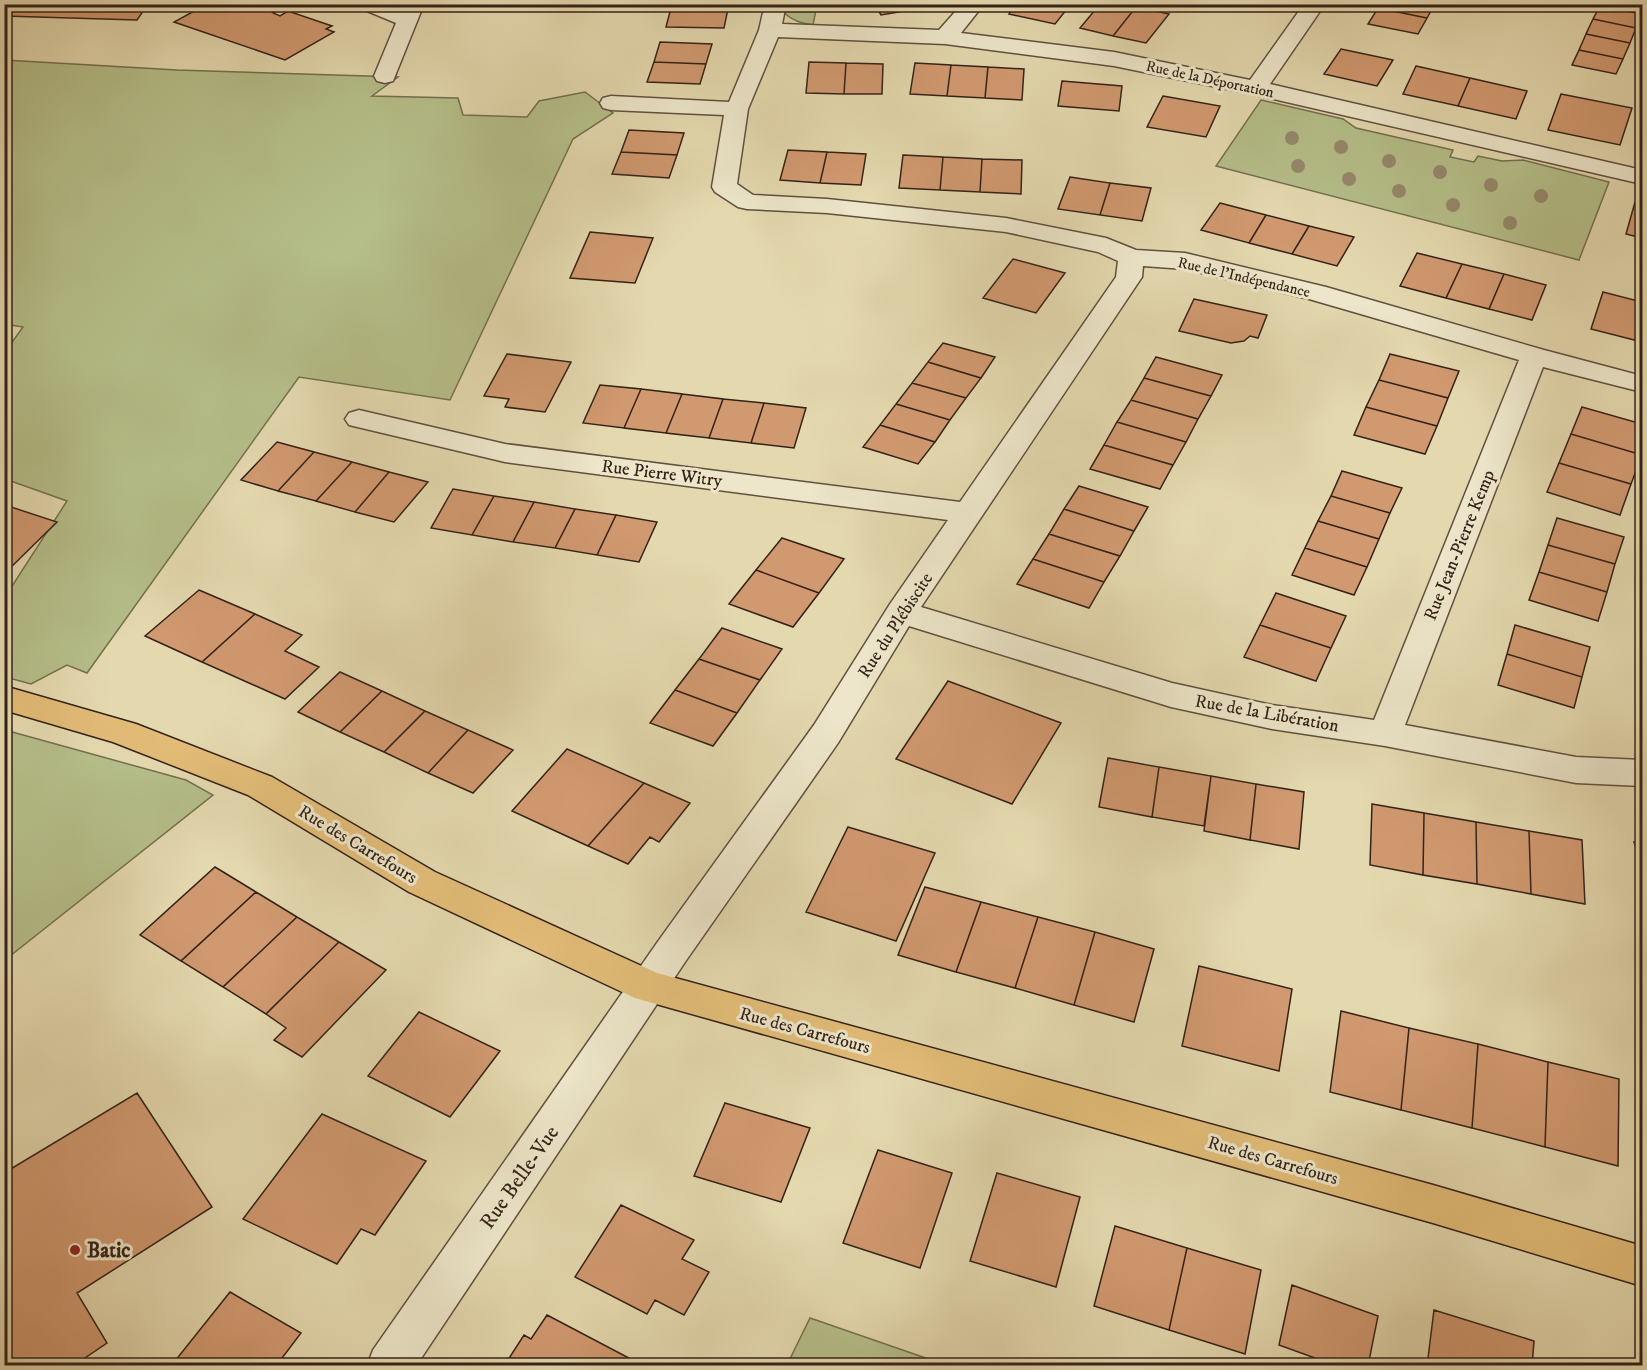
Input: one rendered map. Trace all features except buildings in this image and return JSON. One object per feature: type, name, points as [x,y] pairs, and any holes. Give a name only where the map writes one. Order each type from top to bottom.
[{"type":"main road","name":"Rue des Carrefours","points":[[4,698],[124,733],[260,786],[422,882],[649,987],[1422,1201],[1642,1266]]},
{"type":"street","points":[[367,4],[411,12],[385,76]]},
{"type":"street","points":[[611,103],[737,109],[770,30],[776,4]]},
{"type":"street","points":[[945,37],[974,4]]},
{"type":"street","points":[[1256,88],[1315,4]]},
{"type":"street","name":"Rue de la Déportation","points":[[770,30],[945,37],[1114,59],[1256,88],[1642,177]]},
{"type":"street","name":"Rue de l'Indépendance","points":[[737,109],[724,187],[747,202],[827,206],[1006,225],[1106,246],[1131,257],[1185,261],[1317,293],[1534,356],[1642,384]]},
{"type":"street","name":"Rue du Plébiscite","points":[[649,987],[826,734],[901,612],[1129,277],[1131,257]]},
{"type":"street","name":"Rue Jean-Pierre Kemp","points":[[1385,734],[1534,356]]},
{"type":"street","name":"Rue Pierre Witry","points":[[359,419],[505,453],[968,513]]},
{"type":"street","name":"Rue de la Libération","points":[[901,612],[1171,695],[1272,717],[1385,734],[1576,770],[1642,773]]},
{"type":"street","name":"Rue Belle-Vue","points":[[389,1365],[649,987]]},
{"type":"green space","points":[[785,5],[817,5],[813,25],[787,16],[784,13]]},
{"type":"green space","points":[[4,60],[177,70],[398,77],[372,96],[458,98],[463,115],[527,117],[539,101],[585,92],[613,113],[573,139],[450,400],[299,377],[87,673],[67,665],[31,684],[5,677],[5,597],[67,501],[5,479],[5,352],[23,327],[5,324]]},
{"type":"green space","points":[[1261,100],[1343,119],[1356,128],[1453,150],[1450,157],[1474,162],[1478,156],[1502,161],[1523,160],[1609,182],[1579,260],[1216,166]]},
{"type":"green space","points":[[5,730],[186,780],[213,795],[5,960]]},
{"type":"green space","points":[[810,1318],[946,1365],[787,1365]]},
{"type":"place","name":"Batic","points":[[75,1250]]}]
